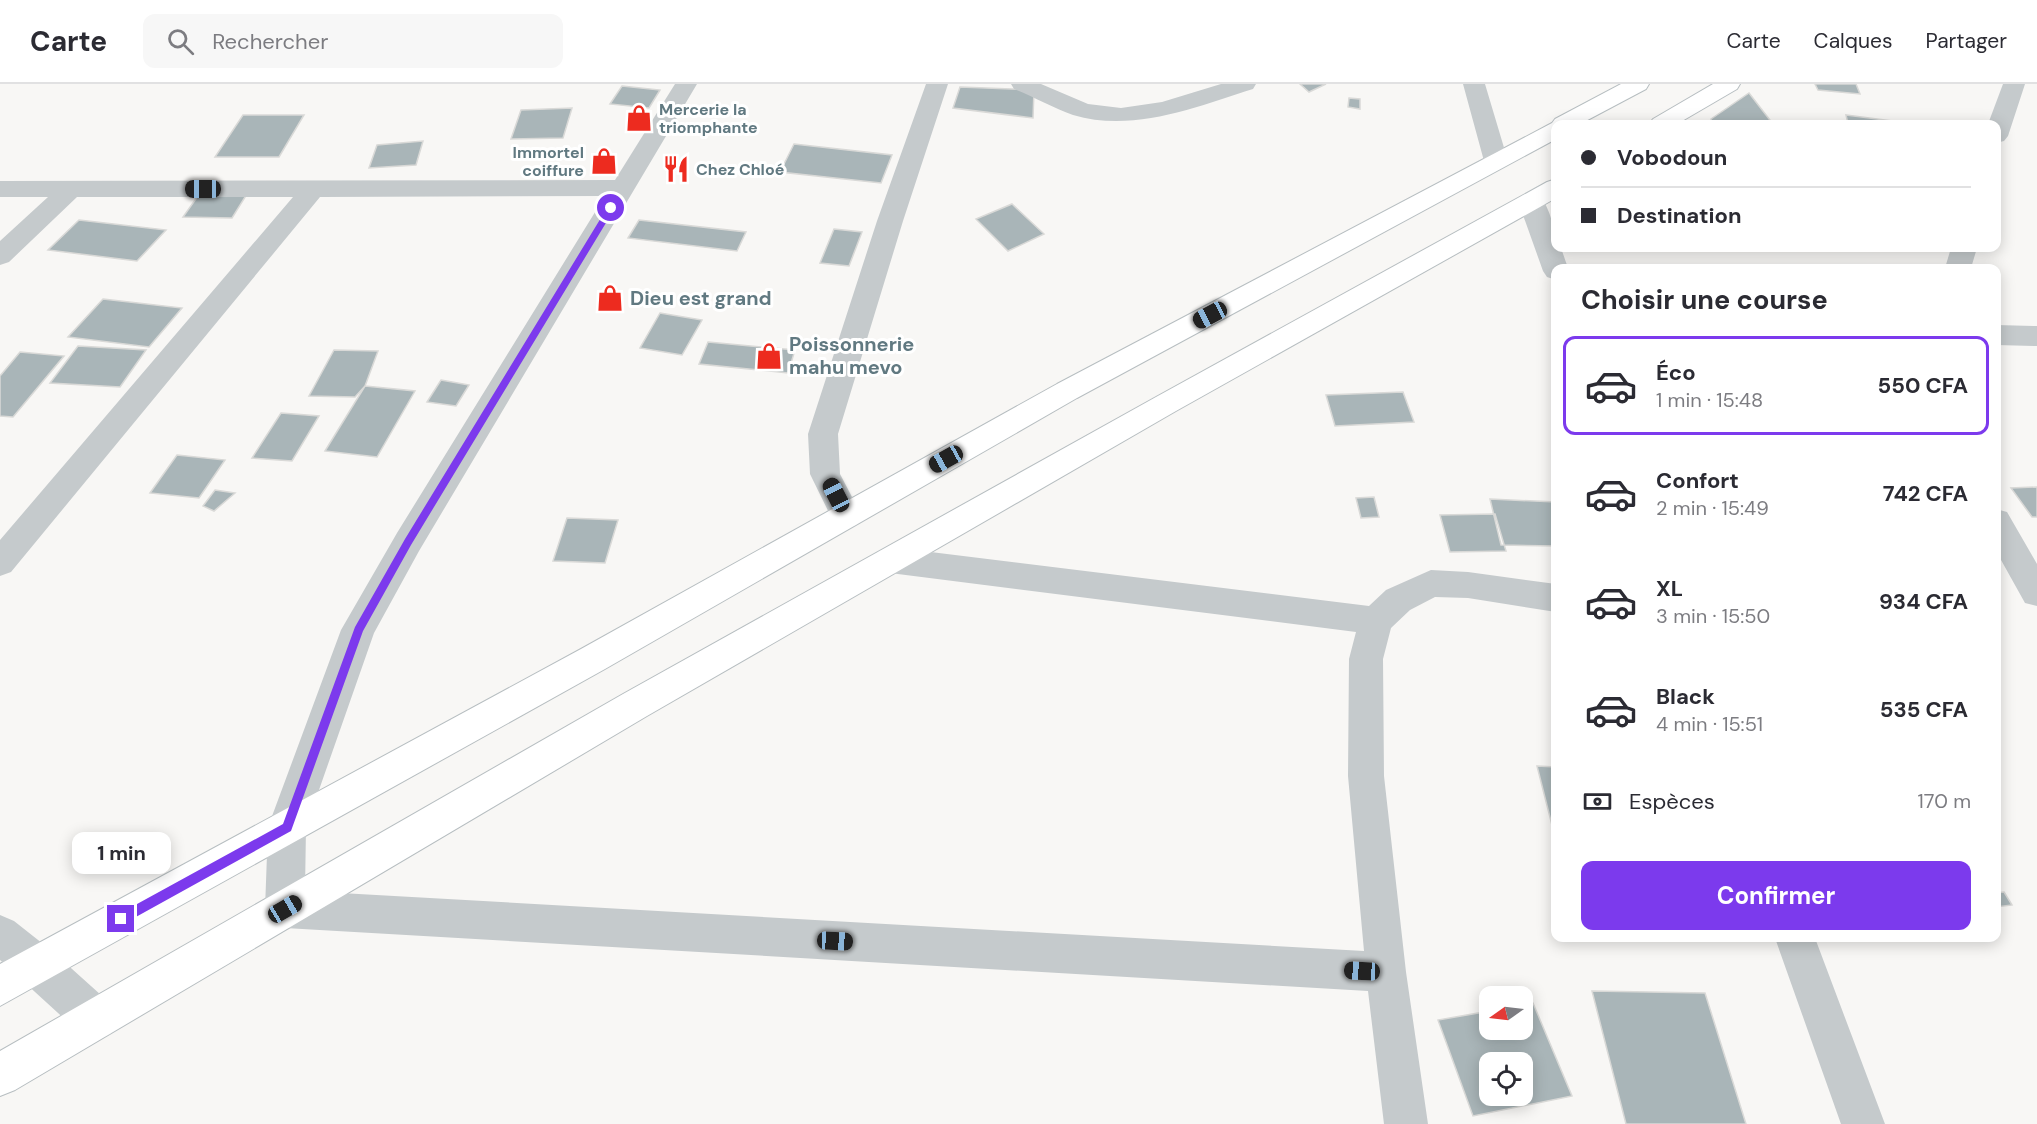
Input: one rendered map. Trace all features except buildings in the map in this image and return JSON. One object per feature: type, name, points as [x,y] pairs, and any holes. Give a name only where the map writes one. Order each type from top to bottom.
[{"type":"main road","points":[[1570,120],[1638,84]]},
{"type":"main road","points":[[1667,120],[1729,84]]},
{"type":"main road","points":[[0,986],[1067,391],[1551,132]]},
{"type":"main road","points":[[0,1075],[635,705],[1543,194]]},
{"type":"street","points":[[686,84],[408,542],[358,630],[287,827],[285,909],[1386,972]]},
{"type":"street","points":[[846,516],[825,474],[823,434],[890,221],[937,84]]},
{"type":"street","points":[[1022,84],[1083,111],[1116,114],[1159,110],[1245,84]]},
{"type":"street","points":[[1474,84],[1496,161]]},
{"type":"street","points":[[2001,122],[2014,84]]},
{"type":"street","points":[[0,189],[623,188]]},
{"type":"street","points":[[0,256],[71,189]]},
{"type":"street","points":[[0,563],[313,189]]},
{"type":"street","points":[[1543,194],[1551,241]]},
{"type":"street","points":[[2001,335],[2037,336]]},
{"type":"street","points":[[2014,536],[2037,593]]},
{"type":"street","points":[[891,560],[1376,621]]},
{"type":"street","points":[[1406,1124],[1386,972],[1366,776],[1366,659],[1376,621],[1398,600],[1431,583],[1468,585],[1551,597]]},
{"type":"street","points":[[0,935],[38,965],[96,1019]]},
{"type":"street","points":[[1796,942],[1863,1124]]},
{"type":"place","name":"Mercerie la triomphante","points":[[639,118]]},
{"type":"place","name":"Immortel coiffure","points":[[604,161]]},
{"type":"place","name":"Chez Chloé","points":[[676,169]]},
{"type":"place","name":"Dieu est grand","points":[[610,298]]},
{"type":"place","name":"Poissonnerie mahu mevo","points":[[769,356]]},
{"type":"route","points":[[121,919],[287,827],[358,630],[408,542],[611,208]]}]
